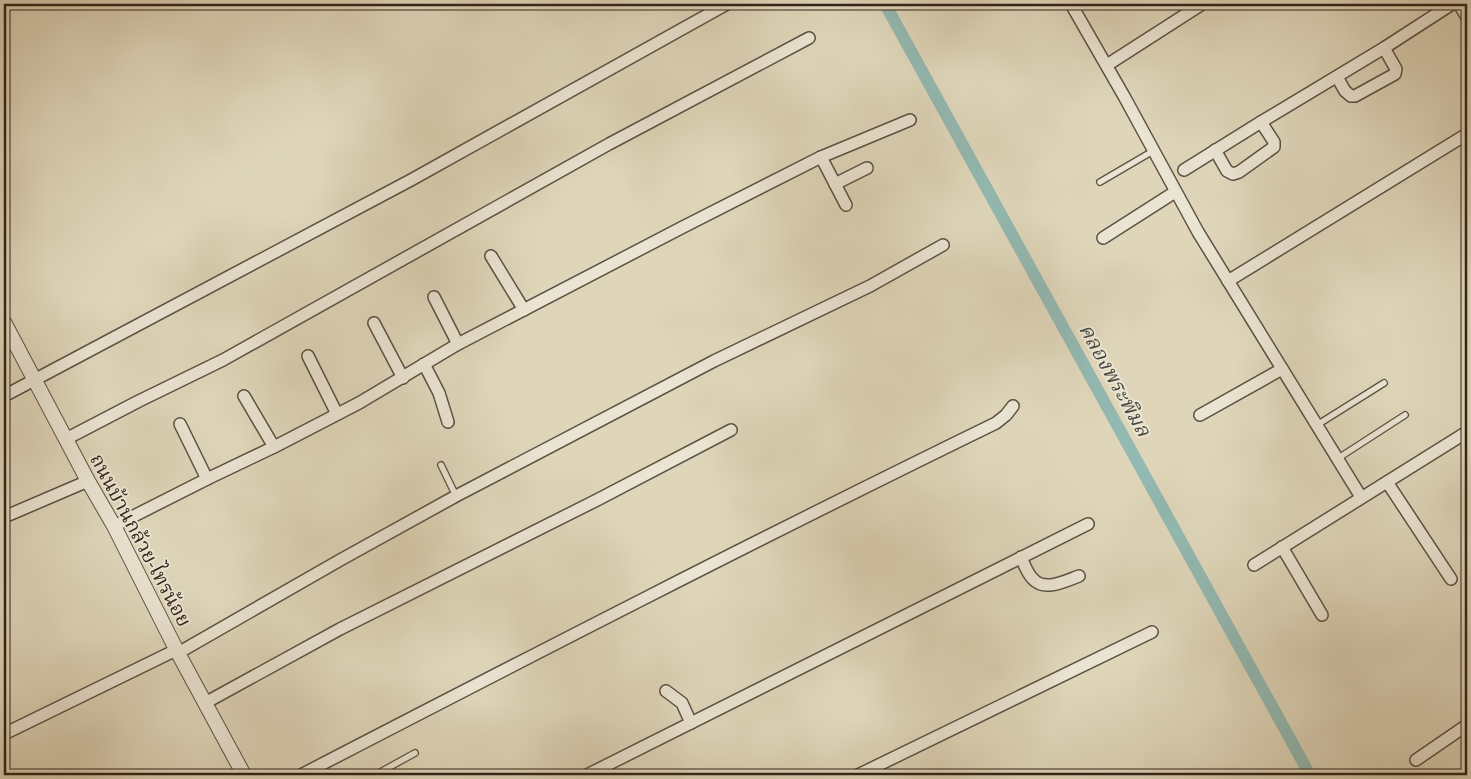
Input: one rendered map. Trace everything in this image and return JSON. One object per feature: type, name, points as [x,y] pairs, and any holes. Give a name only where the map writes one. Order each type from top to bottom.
[{"type":"street","points":[[4,396],[411,180],[727,4]]},
{"type":"street","points":[[1071,4],[1107,65],[1175,192],[1228,282],[1361,497]]},
{"type":"street","points":[[1107,65],[1202,4]]},
{"type":"street","points":[[1184,170],[1384,48],[1452,4]]},
{"type":"street","points":[[1459,4],[1467,17]]},
{"type":"street","points":[[66,439],[139,400],[223,360],[609,144],[809,38]]},
{"type":"street","points":[[1337,77],[1345,91],[1351,96],[1355,96],[1395,74],[1396,69],[1384,48]]},
{"type":"street","points":[[114,526],[274,448],[403,378],[458,344],[683,227],[821,157],[910,120]]},
{"type":"street","points":[[1215,150],[1227,171],[1233,174],[1239,172],[1274,147],[1274,142],[1261,122]]},
{"type":"street","points":[[1228,282],[1467,134]]},
{"type":"street","points":[[821,157],[846,204]]},
{"type":"street","points":[[835,184],[868,168]]},
{"type":"street","points":[[1103,238],[1175,192]]},
{"type":"street","points":[[4,734],[177,652],[456,496],[714,362],[870,286],[943,245]]},
{"type":"street","points":[[491,256],[524,310]]},
{"type":"street","points":[[434,297],[458,344]]},
{"type":"street","name":"ถนนบ้านกล้วย-ไทรน้อย","points":[[4,322],[88,481],[114,526],[177,652],[244,775]]},
{"type":"street","points":[[374,324],[403,378]]},
{"type":"street","points":[[308,356],[337,414]]},
{"type":"street","points":[[424,364],[439,393],[448,422]]},
{"type":"street","points":[[1200,415],[1282,369]]},
{"type":"street","points":[[244,396],[274,448]]},
{"type":"street","points":[[300,775],[636,602],[996,423],[1013,406]]},
{"type":"street","points":[[180,424],[207,479]]},
{"type":"street","points":[[205,703],[340,629],[605,496],[731,430]]},
{"type":"street","points":[[1254,564],[1467,432]]},
{"type":"street","points":[[4,517],[88,481]]},
{"type":"street","points":[[1387,482],[1451,579]]},
{"type":"street","points":[[587,775],[1088,524]]},
{"type":"street","points":[[1282,547],[1322,615]]},
{"type":"street","points":[[1021,557],[1033,580],[1044,585],[1058,584],[1079,576]]},
{"type":"street","points":[[858,775],[1152,632]]},
{"type":"street","points":[[666,691],[682,703],[692,723]]},
{"type":"street","points":[[1416,760],[1467,726]]},
{"type":"lane","points":[[1100,182],[1153,151]]},
{"type":"lane","points":[[1317,425],[1384,383]]},
{"type":"lane","points":[[1338,459],[1405,414]]},
{"type":"lane","points":[[441,465],[456,496]]},
{"type":"lane","points":[[375,775],[415,753]]},
{"type":"waterway","name":"คลองพระพิมล","points":[[885,4],[1310,775]]}]
